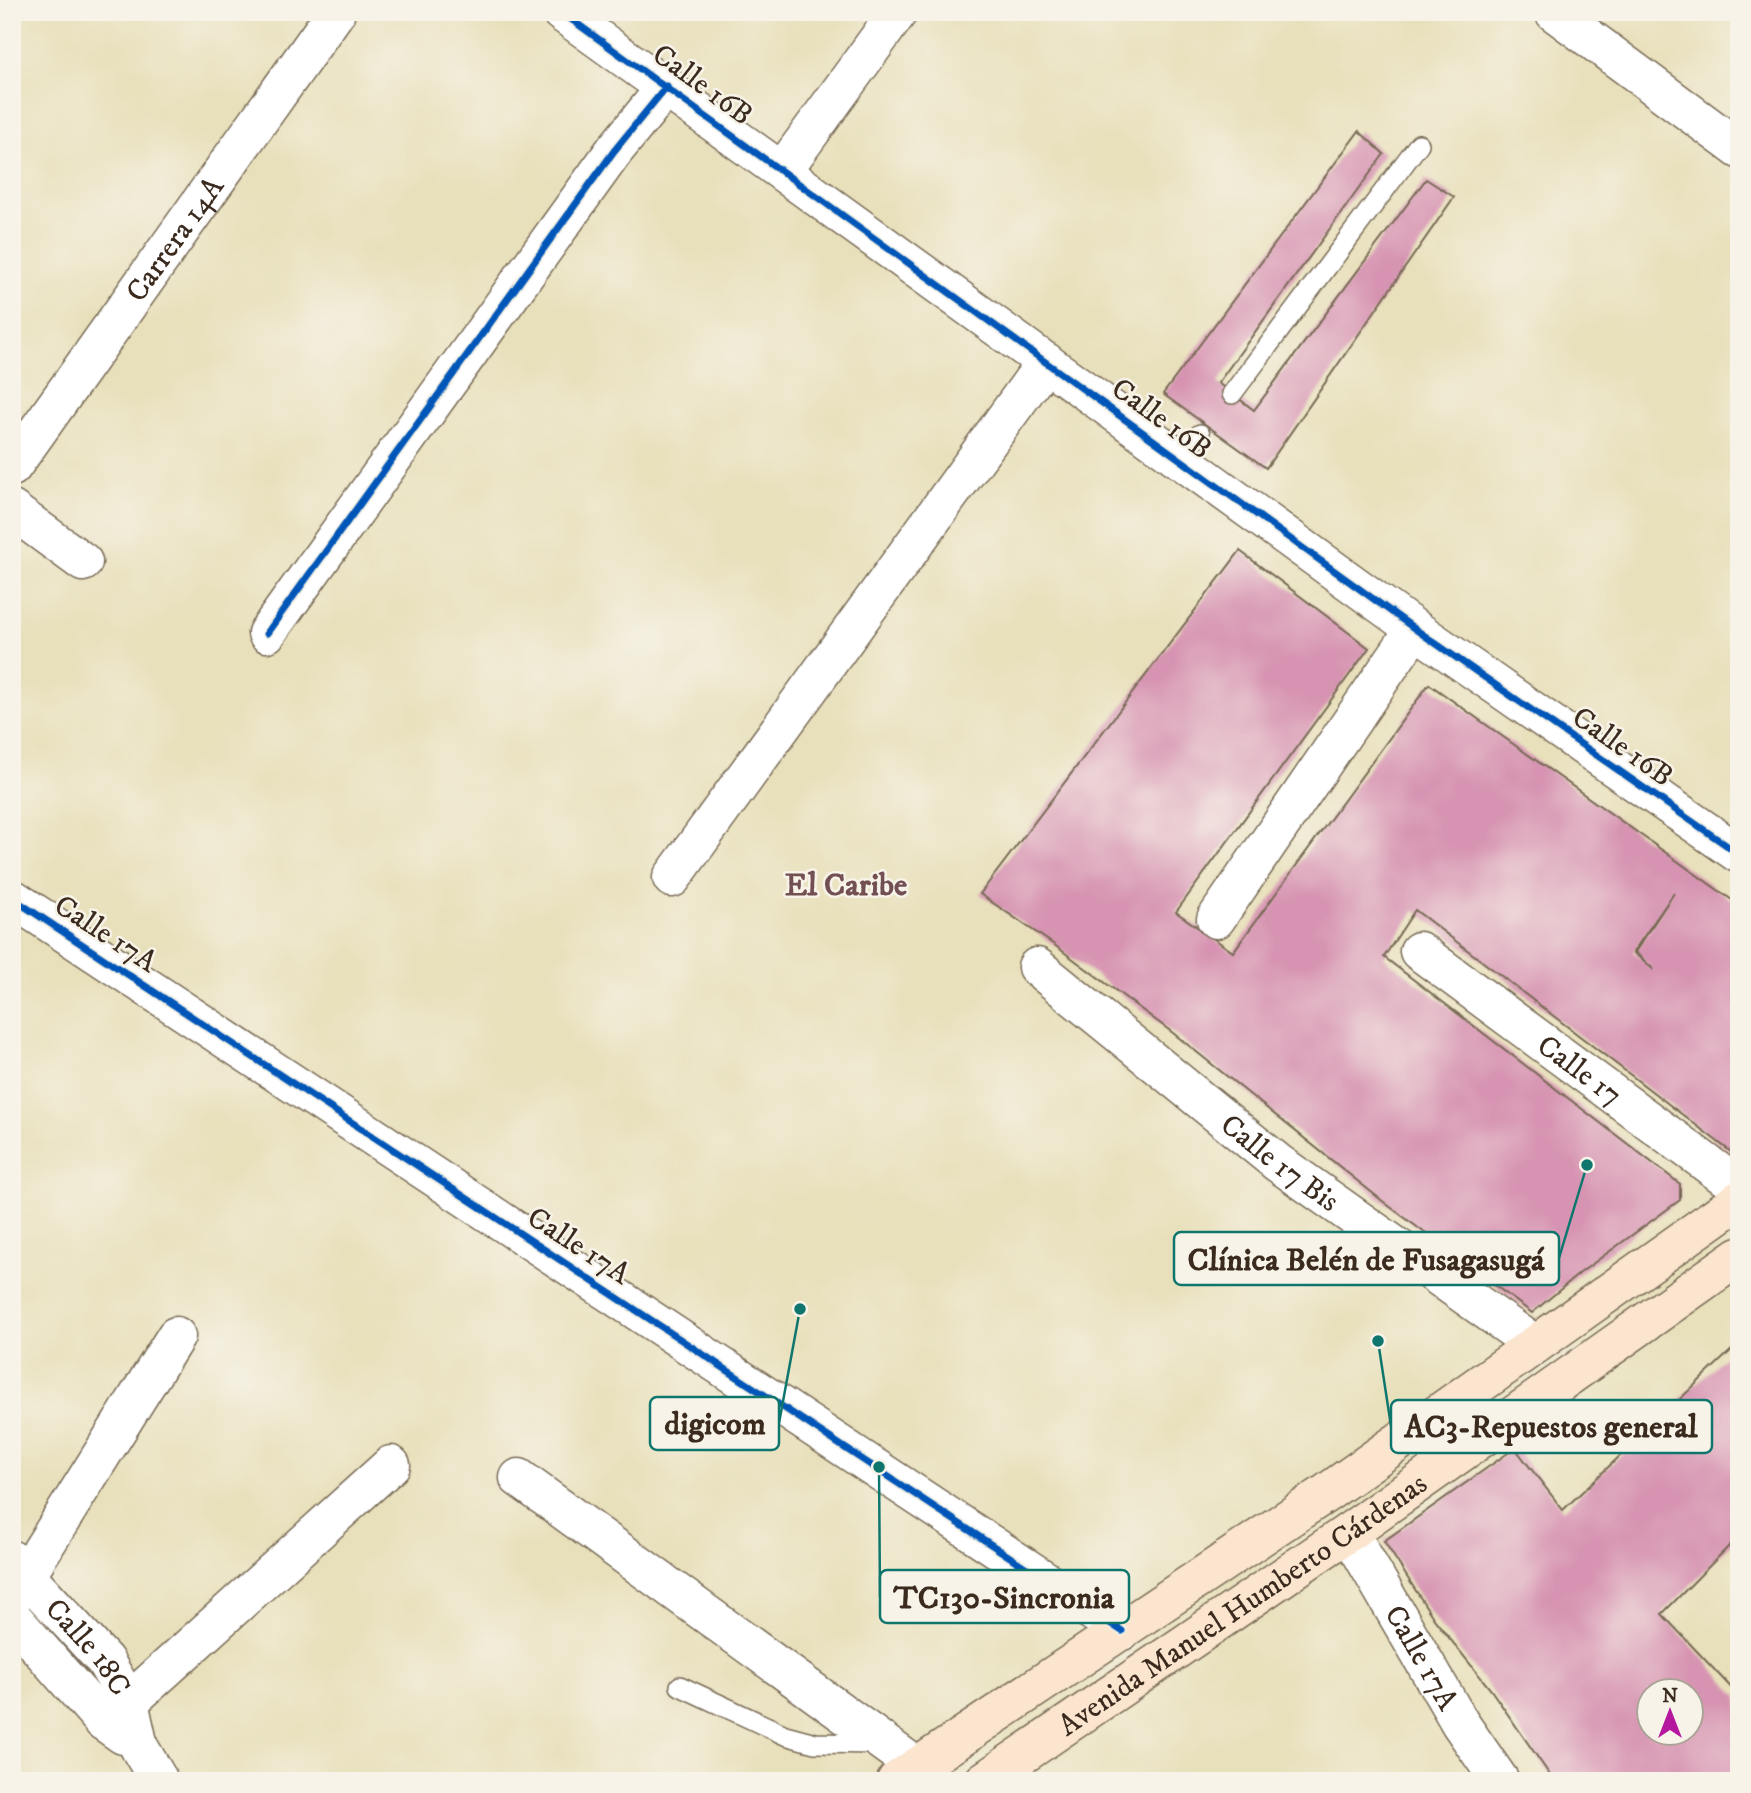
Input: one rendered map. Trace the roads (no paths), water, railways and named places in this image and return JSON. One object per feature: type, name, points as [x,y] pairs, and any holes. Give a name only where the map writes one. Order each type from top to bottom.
[{"type":"main road","name":"Avenida Manuel Humberto Cárdenas","points":[[906,1774],[1328,1492],[1739,1200]]},
{"type":"main road","name":"Avenida Manuel Humberto Cárdenas","points":[[984,1781],[1349,1532],[1739,1256]]},
{"type":"street","name":"Carrera 14A","points":[[12,467],[336,12]]},
{"type":"street","points":[[783,170],[898,12]]},
{"type":"street","points":[[1554,12],[1739,149]]},
{"type":"street","name":"Calle 16B","points":[[586,19],[667,86],[1046,362],[1188,445],[1415,629],[1739,855]]},
{"type":"street","points":[[267,633],[614,151],[667,86]]},
{"type":"street","points":[[672,878],[1046,362]]},
{"type":"street","points":[[12,510],[83,562]]},
{"type":"street","points":[[1216,919],[1415,629]]},
{"type":"street","name":"Calle 17A","points":[[12,898],[1122,1631]]},
{"type":"street","name":"Calle 17","points":[[1419,951],[1739,1188]]},
{"type":"street","name":"Calle 17 Bis","points":[[1037,967],[1278,1163],[1534,1344]]},
{"type":"street","points":[[17,1578],[176,1336]]},
{"type":"street","points":[[116,1712],[391,1465]]},
{"type":"street","points":[[519,1478],[885,1744],[906,1774]]},
{"type":"street","name":"Calle 17A","points":[[1349,1532],[1460,1723],[1500,1781]]},
{"type":"street","name":"Calle 18C","points":[[17,1578],[105,1661],[116,1712]]},
{"type":"street","name":"Calle 18C","points":[[12,1617],[116,1712],[159,1781]]},
{"type":"lane","points":[[1232,394],[1419,144]]},
{"type":"lane","points":[[681,1686],[785,1735],[815,1743],[885,1744]]},
{"type":"place","name":"Clínica Belén de Fusagasugá","points":[[1587,1165]]},
{"type":"place","name":"digicom","points":[[800,1309]]},
{"type":"place","name":"AC3-Repuestos general","points":[[1378,1341]]},
{"type":"place","name":"TC130-Sincronia","points":[[879,1467]]},
{"type":"district","name":"El Caribe","points":[[846,884]]}]
